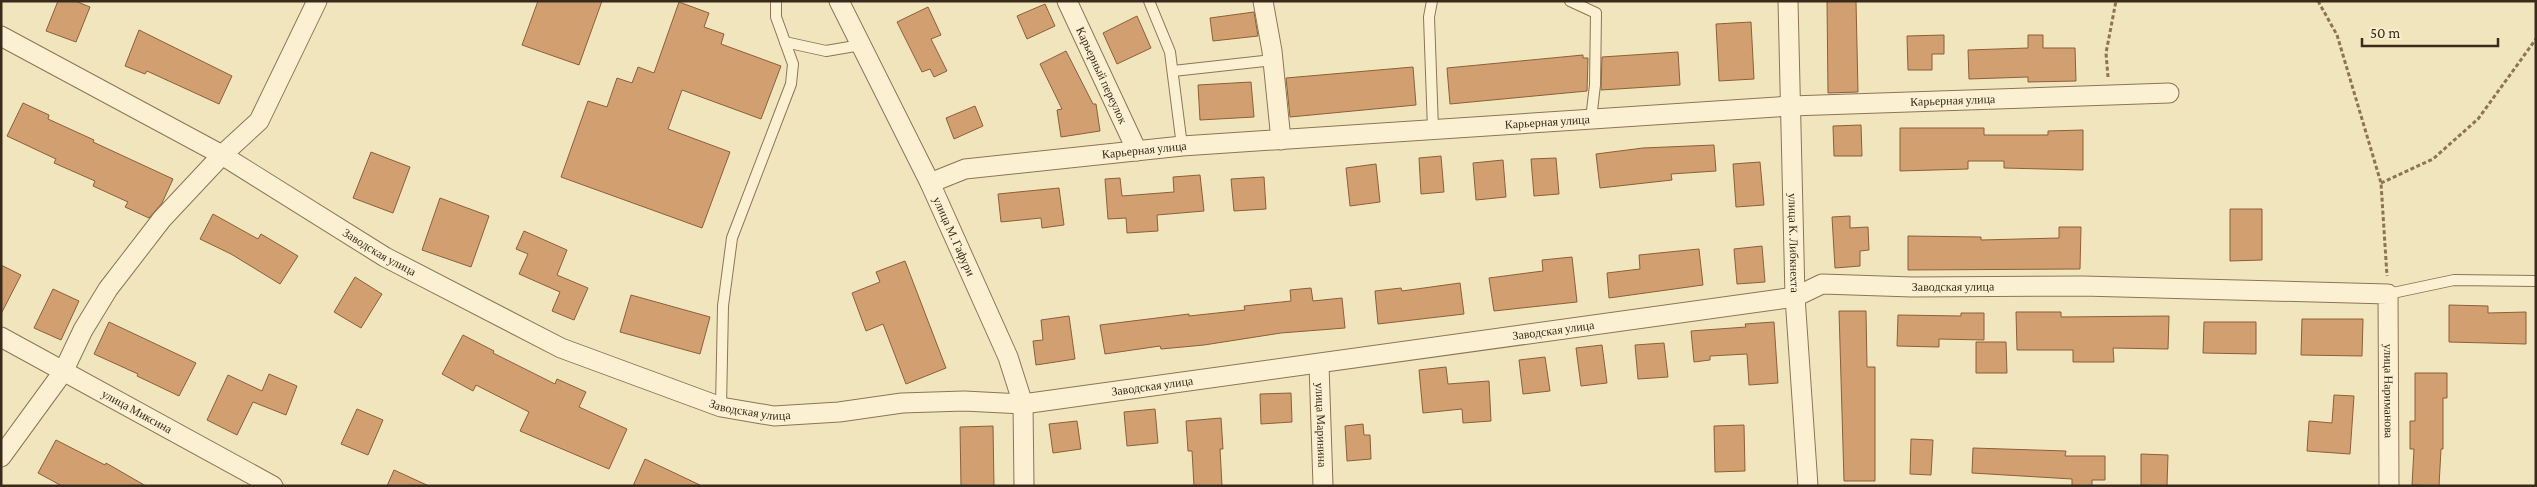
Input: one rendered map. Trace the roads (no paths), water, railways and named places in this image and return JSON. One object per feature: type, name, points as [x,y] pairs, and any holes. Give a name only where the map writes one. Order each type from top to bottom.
[{"type":"street","points":[[1,457],[63,372],[83,330],[108,290],[162,219],[222,156],[260,121],[317,1]]},
{"type":"street","name":"улица М. Гафури","points":[[839,1],[930,183],[1008,357],[1023,404],[1024,486]]},
{"type":"street","name":"Карьерный переулок","points":[[1067,1],[1137,151]]},
{"type":"street","points":[[1263,1],[1273,60],[1281,140]]},
{"type":"street","name":"улица К. Либкнехта","points":[[1788,1],[1795,297],[1808,486]]},
{"type":"street","name":"Заводская улица","points":[[1,36],[222,156],[385,257],[561,348],[721,407],[774,416],[839,412],[902,403],[964,400],[1023,404],[1795,297],[1822,284],[1912,287],[2083,286],[2388,294]]},
{"type":"street","name":"Карьерная улица","points":[[930,183],[965,169],[1182,146],[1791,106],[2169,93]]},
{"type":"street","name":"улица Нариманова","points":[[2388,294],[2388,486]]},
{"type":"street","name":"улица Миксина","points":[[1,338],[273,486]]},
{"type":"street","name":"улица Маринина","points":[[1319,364],[1323,486]]},
{"type":"lane","points":[[721,407],[723,306],[732,238],[791,84],[793,64],[776,17],[776,1]]},
{"type":"lane","points":[[1149,1],[1170,52],[1182,146]]},
{"type":"lane","points":[[1570,1],[1596,13],[1595,85],[1591,119]]},
{"type":"lane","points":[[1433,2],[1429,17],[1433,129]]},
{"type":"lane","points":[[784,42],[826,52],[861,45]]},
{"type":"lane","points":[[1173,71],[1273,60]]},
{"type":"lane","points":[[2388,294],[2454,280],[2536,281]]}]
